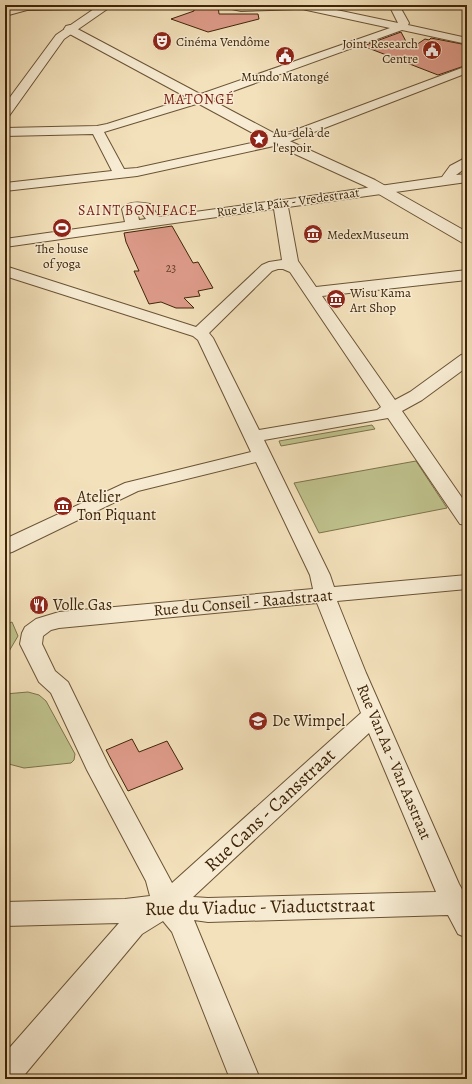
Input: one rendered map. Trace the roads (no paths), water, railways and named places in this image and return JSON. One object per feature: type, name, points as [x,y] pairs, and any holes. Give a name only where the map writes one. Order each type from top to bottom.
[{"type":"street","points":[[227,5],[241,8],[300,5],[467,41]]},
{"type":"street","points":[[5,132],[97,130],[199,99],[397,29],[404,23],[394,5]]},
{"type":"street","points":[[5,12],[27,7],[107,6]]},
{"type":"street","points":[[5,113],[10,99],[60,37],[107,6]]},
{"type":"street","points":[[70,29],[278,141],[382,190],[467,239]]},
{"type":"street","points":[[5,187],[120,174],[278,141],[467,69]]},
{"type":"street","points":[[97,130],[120,174]]},
{"type":"street","points":[[448,181],[448,176],[451,171],[467,161]]},
{"type":"street","name":"Rue de la Paix - Vredestraat","points":[[5,243],[280,203],[467,178]]},
{"type":"street","points":[[280,203],[290,261],[467,519]]},
{"type":"street","points":[[5,271],[199,333],[267,268],[276,264],[284,264],[295,269]]},
{"type":"street","points":[[312,292],[467,275]]},
{"type":"street","name":"Rue Van Aa - Van Aastraat","points":[[199,333],[205,338],[320,575],[328,606],[373,716],[442,873],[446,887],[461,903],[467,926]]},
{"type":"street","points":[[252,437],[382,414],[416,396],[467,358]]},
{"type":"street","points":[[5,547],[132,487],[261,455]]},
{"type":"street","name":"Rue du Conseil - Raadstraat","points":[[166,905],[158,879],[99,770],[60,688],[47,676],[31,644],[33,633],[44,624],[60,620],[467,582]]},
{"type":"street","name":"Rue Cans - Cansstraat","points":[[5,1075],[133,926],[166,905],[373,716]]},
{"type":"street","name":"Rue du Viaduc - Viaductstraat","points":[[5,914],[125,911],[166,905],[208,910],[461,903]]},
{"type":"street","points":[[166,905],[183,925],[245,1079]]},
{"type":"place","name":"Cinéma Vendôme","points":[[162,41]]},
{"type":"place","name":"Joint Research Centre","points":[[432,50]]},
{"type":"place","name":"Mundo Matongé","points":[[285,56]]},
{"type":"place","name":"Au-delà de l'espoir","points":[[259,139]]},
{"type":"place","name":"The house of yoga","points":[[62,228]]},
{"type":"place","name":"MedexMuseum","points":[[313,234]]},
{"type":"place","name":"Wisu Kama Art Shop","points":[[336,299]]},
{"type":"place","name":"Atelier Ton Piquant","points":[[63,506]]},
{"type":"place","name":"Volle Gas","points":[[39,605]]},
{"type":"place","name":"De Wimpel","points":[[258,721]]},
{"type":"district","name":"MATONGÉ","points":[[199,99]]},
{"type":"district","name":"SAINT BONIFACE","points":[[138,210]]}]
